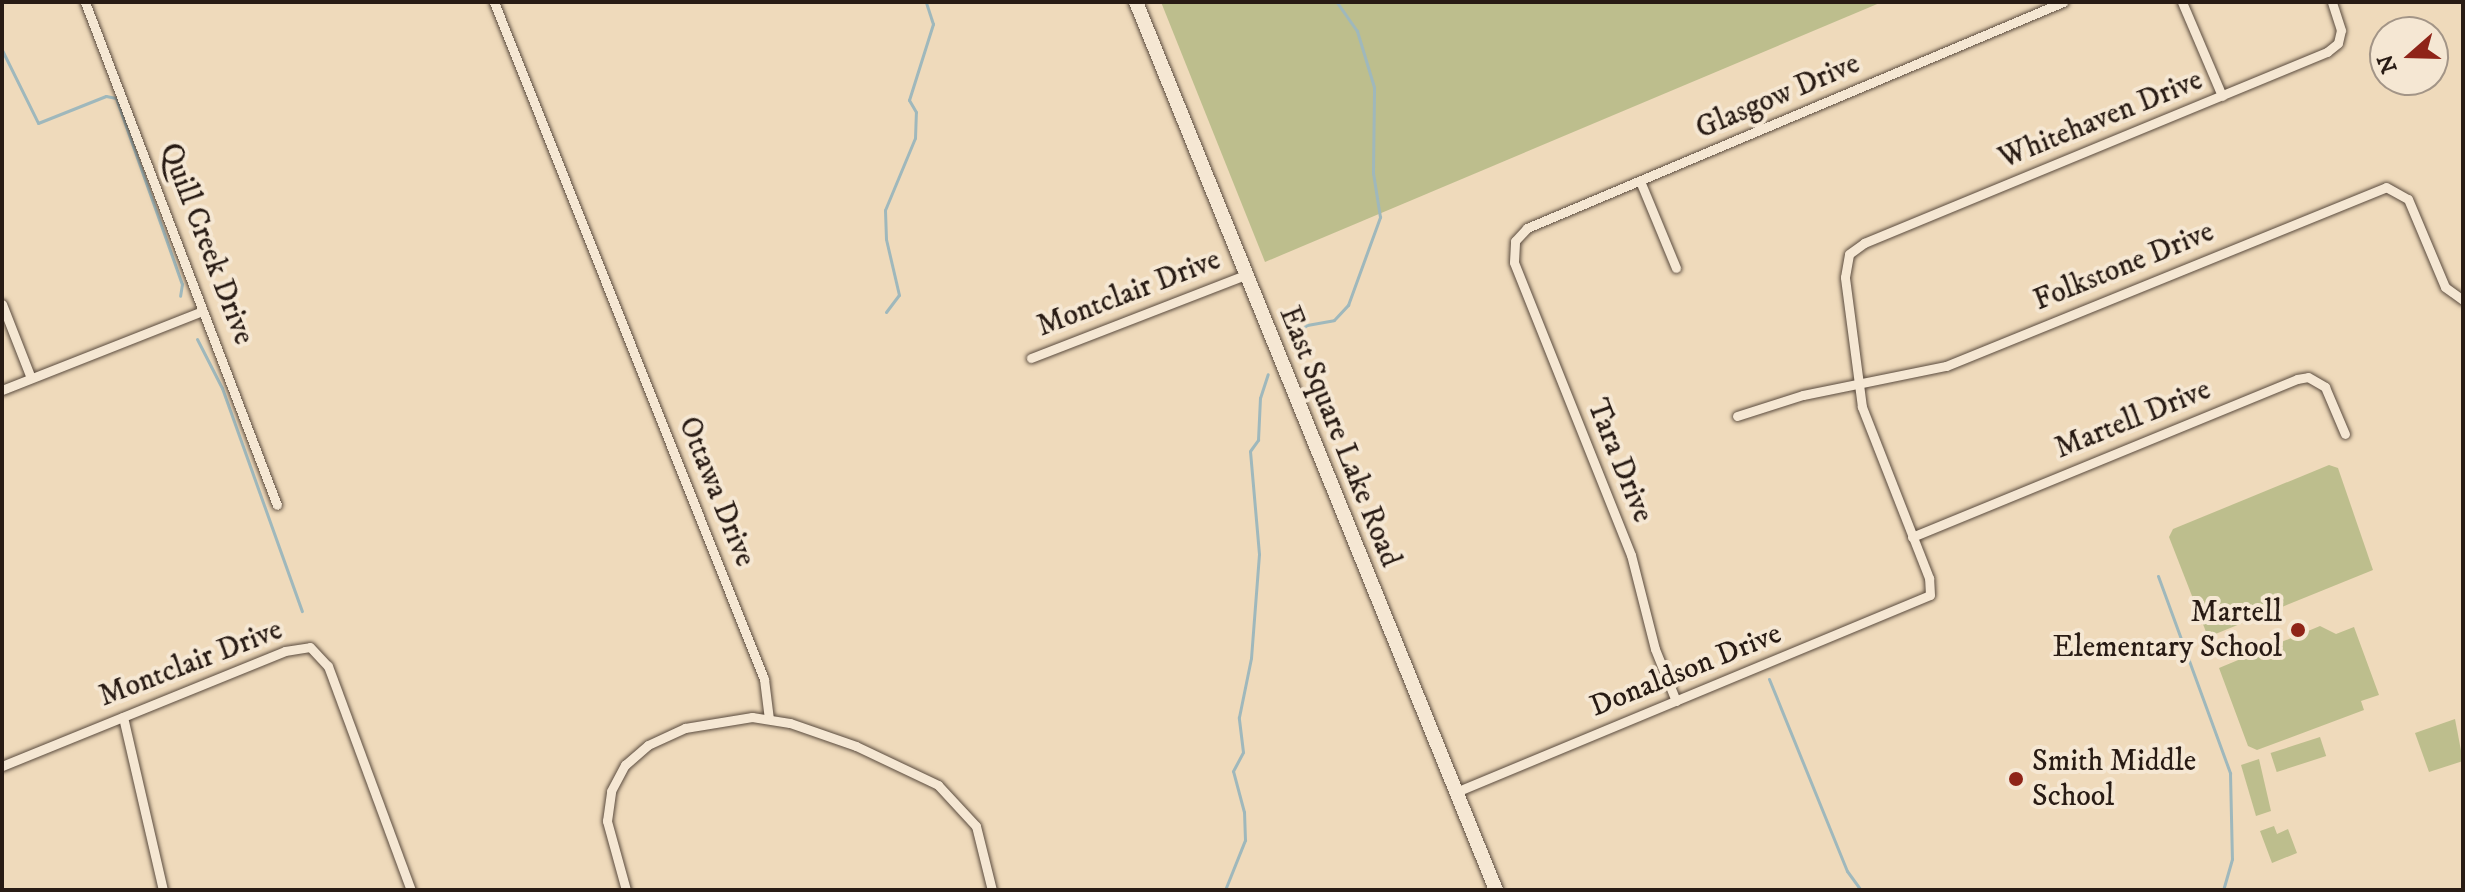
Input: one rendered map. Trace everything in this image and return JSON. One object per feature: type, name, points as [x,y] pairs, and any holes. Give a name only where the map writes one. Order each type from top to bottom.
[{"type":"main road","name":"East Square Lake Road","points":[[1136,2],[1496,890]]},
{"type":"street","name":"Quill Creek Drive","points":[[85,2],[139,134],[200,312],[226,364],[277,505]]},
{"type":"street","name":"Ottawa Drive","points":[[494,2],[764,679],[769,719]]},
{"type":"street","name":"Glasgow Drive","points":[[1515,241],[1527,228],[2063,2]]},
{"type":"street","points":[[2182,2],[2222,96]]},
{"type":"street","name":"Whitehaven Drive","points":[[1859,384],[1846,261],[1864,243],[2333,48],[2341,30],[2332,2]]},
{"type":"street","points":[[1640,181],[1676,268]]},
{"type":"street","name":"Folkstone Drive","points":[[1737,416],[1803,395],[1946,366],[2386,187],[2408,199],[2445,287],[2463,300]]},
{"type":"street","name":"Tara Drive","points":[[1515,241],[1514,262],[1631,555],[1655,649],[1676,701]]},
{"type":"street","name":"Montclair Drive","points":[[1031,358],[1245,275]]},
{"type":"street","points":[[2,304],[31,378]]},
{"type":"street","points":[[2,390],[200,312]]},
{"type":"street","name":"Martell Drive","points":[[1912,537],[2297,379],[2308,377],[2325,387],[2345,434]]},
{"type":"street","points":[[1859,384],[1866,421],[1912,537]]},
{"type":"street","name":"Donaldson Drive","points":[[1456,792],[1931,591],[1912,537]]},
{"type":"street","name":"Montclair Drive","points":[[2,766],[306,646],[325,660],[411,890]]},
{"type":"street","points":[[123,717],[163,890]]},
{"type":"street","points":[[626,890],[607,829],[611,791],[625,765],[648,745],[685,728],[725,719],[769,719],[895,761],[948,792],[982,838],[992,890]]},
{"type":"green space","points":[[1161,2],[1882,2],[1265,262]]},
{"type":"green space","points":[[2329,465],[2338,468],[2373,570],[2208,637],[2169,537],[2173,529]]},
{"type":"green space","points":[[2320,626],[2336,634],[2354,627],[2379,695],[2361,701],[2364,710],[2257,750],[2248,746],[2219,668]]},
{"type":"green space","points":[[2455,719],[2463,761],[2429,772],[2415,733]]},
{"type":"green space","points":[[2320,737],[2326,756],[2277,772],[2271,753]]},
{"type":"green space","points":[[2259,759],[2271,811],[2256,816],[2241,765]]},
{"type":"green space","points":[[2274,826],[2277,834],[2288,829],[2297,853],[2272,863],[2260,831]]},
{"type":"waterway","points":[[886,312],[899,295],[886,239],[885,210],[915,138],[916,112],[909,100],[933,24],[926,2]]},
{"type":"waterway","points":[[1288,337],[1307,325],[1334,320],[1348,305],[1380,217],[1373,173],[1374,87],[1357,31],[1337,2]]},
{"type":"waterway","points":[[2,50],[38,123],[106,96],[116,98],[182,284],[180,296]]},
{"type":"waterway","points":[[197,339],[222,388],[302,611]]},
{"type":"waterway","points":[[1225,890],[1245,840],[1244,812],[1233,771],[1243,752],[1239,717],[1251,658],[1259,554],[1250,451],[1258,440],[1260,398],[1268,374]]},
{"type":"waterway","points":[[2158,576],[2230,773],[2232,859],[2223,890]]},
{"type":"waterway","points":[[1769,679],[1847,871],[1861,890]]},
{"type":"place","name":"Martell Elementary School","points":[[2298,630]]},
{"type":"place","name":"Smith Middle School","points":[[2016,779]]}]
